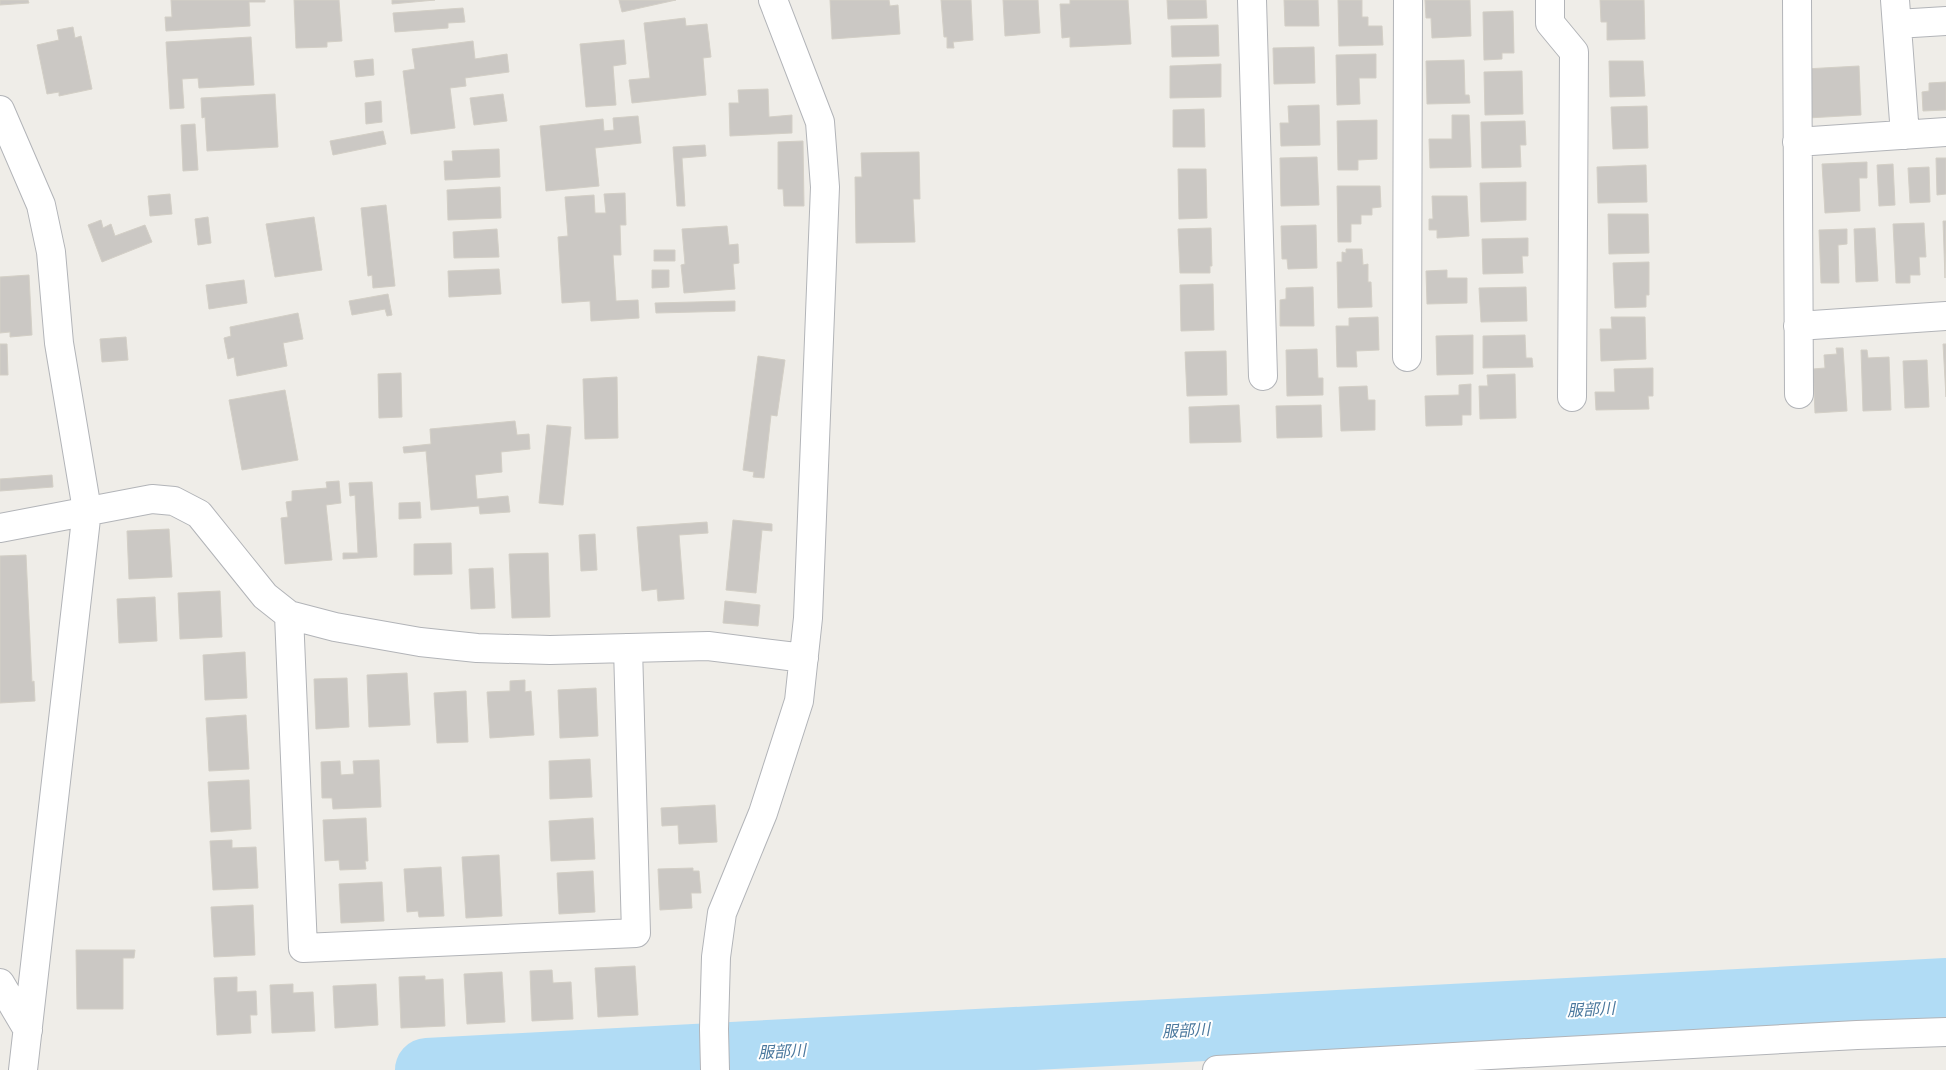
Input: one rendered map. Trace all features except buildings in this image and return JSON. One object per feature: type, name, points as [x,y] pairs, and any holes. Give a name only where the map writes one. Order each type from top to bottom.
[{"type":"street","points":[[716,1070],[714,1029],[716,957],[722,913],[764,813],[799,701],[808,618],[825,187],[820,122],[773,0]]},
{"type":"street","points":[[1252,0],[1263,376]]},
{"type":"street","points":[[1407,357],[1408,0]]},
{"type":"street","points":[[1550,0],[1550,23],[1574,52],[1572,397]]},
{"type":"street","points":[[1797,0],[1799,394]]},
{"type":"street","points":[[1905,135],[1896,12],[1946,21]]},
{"type":"street","points":[[0,110],[41,205],[51,252],[59,343],[87,510],[23,1069]]},
{"type":"street","points":[[1797,142],[1946,132]]},
{"type":"street","points":[[1798,326],[1946,316]]},
{"type":"street","points":[[0,528],[152,499],[174,501],[199,514],[265,596],[289,615],[335,627],[420,642],[477,648],[550,650],[708,646],[804,658]]},
{"type":"street","points":[[289,615],[303,948],[636,933],[628,648]]},
{"type":"street","points":[[0,983],[28,1030]]},
{"type":"street","points":[[1217,1070],[1946,1032]]},
{"type":"waterway","name":"服部川","points":[[427,1070],[1946,990]]}]
